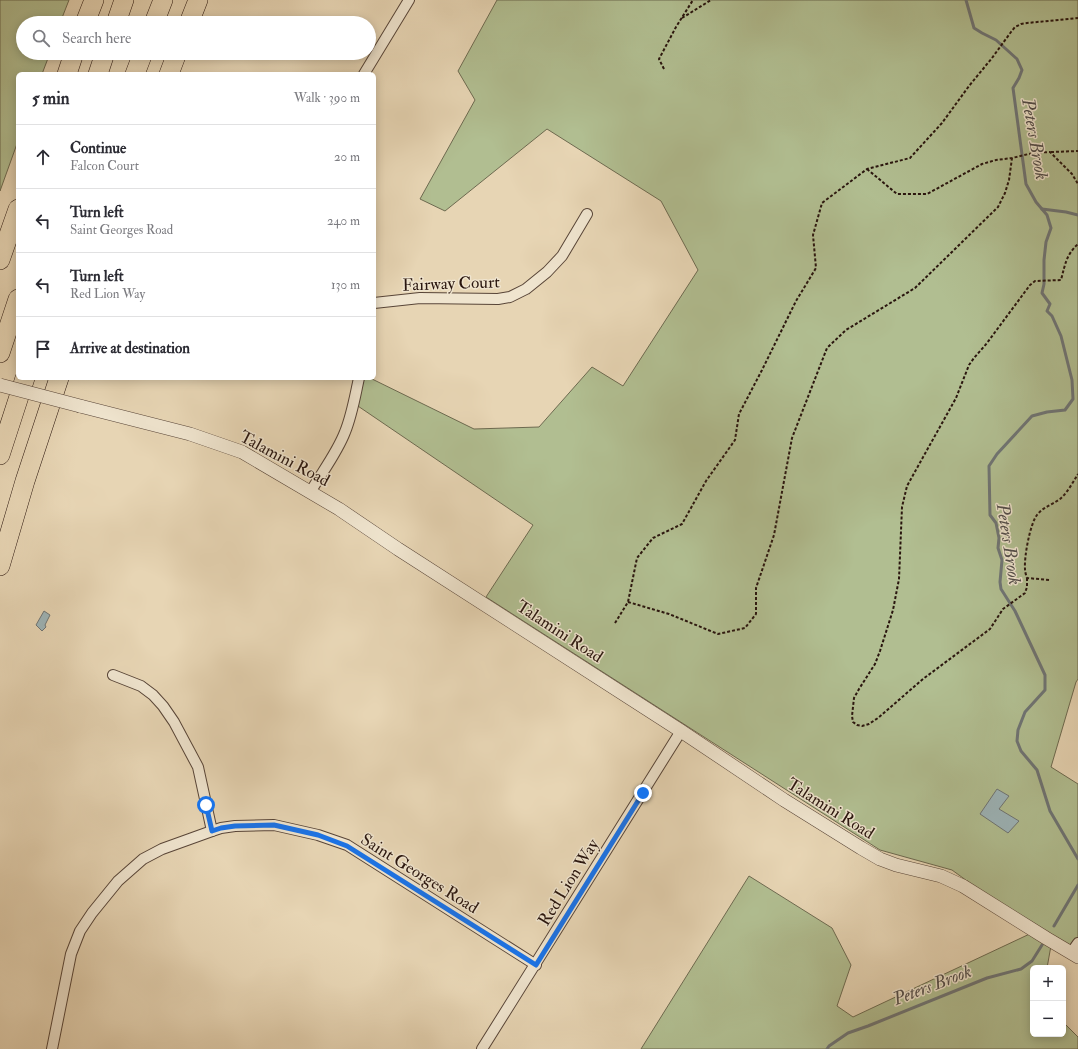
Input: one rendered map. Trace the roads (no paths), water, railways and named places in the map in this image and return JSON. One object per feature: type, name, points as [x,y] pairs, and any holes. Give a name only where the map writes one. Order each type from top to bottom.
[{"type":"highway","points":[[88,16],[94,0]]},
{"type":"highway","points":[[118,16],[124,0]]},
{"type":"highway","points":[[157,16],[163,0]]},
{"type":"highway","points":[[192,16],[198,0]]},
{"type":"highway","points":[[68,72],[72,60]]},
{"type":"highway","points":[[99,72],[103,60]]},
{"type":"highway","points":[[136,72],[140,60]]},
{"type":"highway","points":[[170,72],[174,60]]},
{"type":"highway","points":[[0,260],[16,215]]},
{"type":"highway","points":[[0,353],[16,305]]},
{"type":"highway","points":[[0,455],[24,380]]},
{"type":"highway","points":[[0,566],[25,481],[58,380]]},
{"type":"street","points":[[376,54],[409,0]]},
{"type":"street","points":[[365,72],[373,60]]},
{"type":"street","name":"Fairway Court","points":[[376,303],[420,298],[498,299],[510,297],[526,289],[547,272],[562,256],[587,214]]},
{"type":"street","points":[[311,491],[345,433],[359,380]]},
{"type":"street","name":"Talamini Road","points":[[0,385],[190,434],[242,452],[311,491],[860,848],[880,859],[896,865],[941,876],[964,886],[1076,951]]},
{"type":"street","points":[[114,675],[141,686],[153,695],[174,722],[198,767],[212,831]]},
{"type":"street","name":"Red Lion Way","points":[[482,1049],[536,965],[681,731]]},
{"type":"street","name":"Saint Georges Road","points":[[52,1049],[71,954],[80,931],[92,913],[118,881],[143,859],[162,849],[221,828],[235,826],[274,825],[318,835],[347,846],[536,965]]},
{"type":"water","points":[[44,611],[50,615],[45,625],[46,627],[42,631],[36,625]]},
{"type":"water","points":[[997,789],[1009,796],[999,809],[1019,821],[1008,833],[980,814]]},
{"type":"waterway","name":"Peters Brook","points":[[966,0],[974,28],[996,40],[1017,59],[1022,70],[1013,88],[1026,184],[1036,202],[1047,215],[1051,228],[1046,242],[1044,284],[1042,293],[1050,304],[1047,311],[1052,316],[1061,336],[1072,380],[1073,399],[1065,410],[1047,412],[1032,416],[997,454],[989,466],[990,515],[996,523],[999,538],[998,548],[1002,560],[1000,582],[1001,589],[1015,611],[1045,675],[1045,690],[1025,712],[1018,730],[1017,741],[1021,751],[1037,770],[1050,811],[1078,859]]},
{"type":"waterway","points":[[1042,209],[1078,215]]},
{"type":"waterway","name":"Peters Brook","points":[[1054,926],[1078,885]]},
{"type":"waterway","name":"Peters Brook","points":[[827,1049],[848,1033],[987,978],[1021,969],[1032,961],[1042,945]]}]
